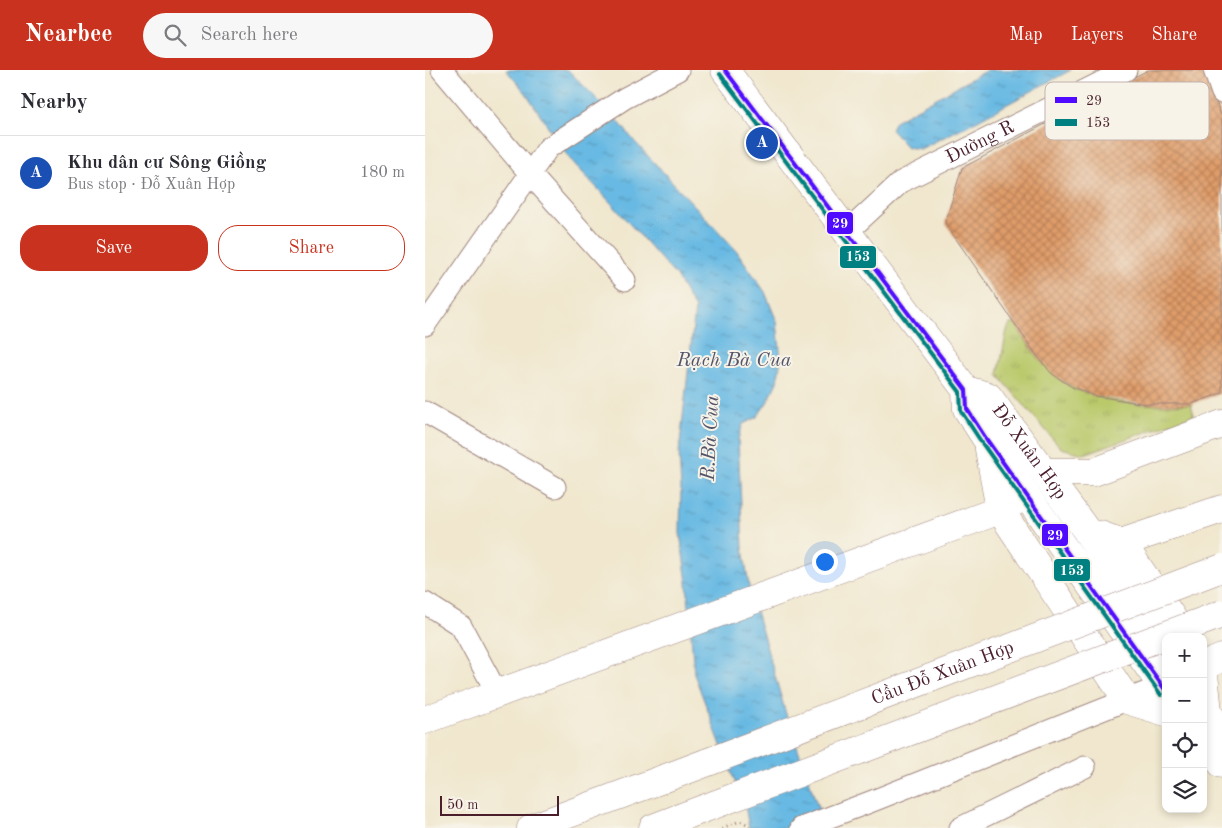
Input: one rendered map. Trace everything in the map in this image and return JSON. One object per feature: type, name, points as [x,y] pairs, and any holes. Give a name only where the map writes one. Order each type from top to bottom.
[{"type":"main road","name":"Đỗ Xuân Hợp","points":[[725,70],[965,390],[967,409],[987,440],[1162,684]]},
{"type":"main road","name":"Đỗ Xuân Hợp","points":[[965,390],[988,396],[1066,502],[1103,541],[1162,645]]},
{"type":"main road","points":[[1044,472],[1094,472],[1222,424]]},
{"type":"main road","points":[[987,440],[1000,510],[1127,700],[1162,711]]},
{"type":"main road","points":[[1066,502],[1094,472]]},
{"type":"main road","points":[[425,720],[1000,510],[1026,495]]},
{"type":"main road","points":[[1182,633],[1103,541],[1222,509]]},
{"type":"main road","name":"Cầu Đỗ Xuân Hợp","points":[[531,828],[1222,568]]},
{"type":"main road","points":[[653,828],[1222,614]]},
{"type":"main road","points":[[1207,664],[1222,658]]},
{"type":"main road","points":[[1204,678],[1209,722],[1222,764]]},
{"type":"street","points":[[442,70],[530,174],[625,280]]},
{"type":"street","points":[[425,326],[548,148],[625,98],[678,70]]},
{"type":"street","name":"Đường R","points":[[1102,82],[1126,70]]},
{"type":"street","points":[[1213,70],[1222,93]]},
{"type":"street","name":"Đường R","points":[[847,232],[901,182],[1045,110]]},
{"type":"street","points":[[425,412],[555,487]]},
{"type":"street","points":[[425,602],[461,626],[497,693]]},
{"type":"street","points":[[801,828],[1162,688]]},
{"type":"street","points":[[961,828],[982,823],[1085,767]]},
{"type":"path","points":[[722,828],[740,821],[747,824],[750,828]]},
{"type":"green space","points":[[1010,324],[1015,324],[1037,356],[1052,373],[1065,383],[1081,391],[1099,397],[1137,404],[1191,404],[1194,415],[1084,454],[1061,448],[998,375],[1007,330]]},
{"type":"water","name":"Rạch Bà Cua","points":[[506,70],[568,70],[615,117],[634,141],[736,250],[765,292],[777,322],[781,359],[777,382],[768,401],[757,417],[743,424],[738,439],[743,548],[749,587],[786,714],[825,828],[749,828],[746,811],[694,674],[687,582],[680,533],[681,488],[679,453],[695,309],[676,276],[569,158],[526,93]]},
{"type":"water","points":[[987,70],[1071,70],[920,149],[907,147],[891,129],[895,121]]},
{"type":"building","points":[[1148,70],[1203,70],[1207,76],[1222,118],[1222,393],[1191,404],[1147,404],[1095,396],[1072,387],[1051,373],[1035,353],[945,223],[962,168],[1045,124],[1045,140],[1209,140],[1209,82],[1125,82]]},
{"type":"transit line","name":"29","points":[[725,70],[966,390],[967,409],[987,440],[1162,685]]},
{"type":"transit line","name":"153","points":[[720,74],[960,392],[961,411],[982,443],[1161,695]]},
{"type":"place","name":"Khu dân cư Sông Giồng","points":[[762,143]]},
{"type":"water label","name":"R.Bà Cua","points":[[711,438]]}]
